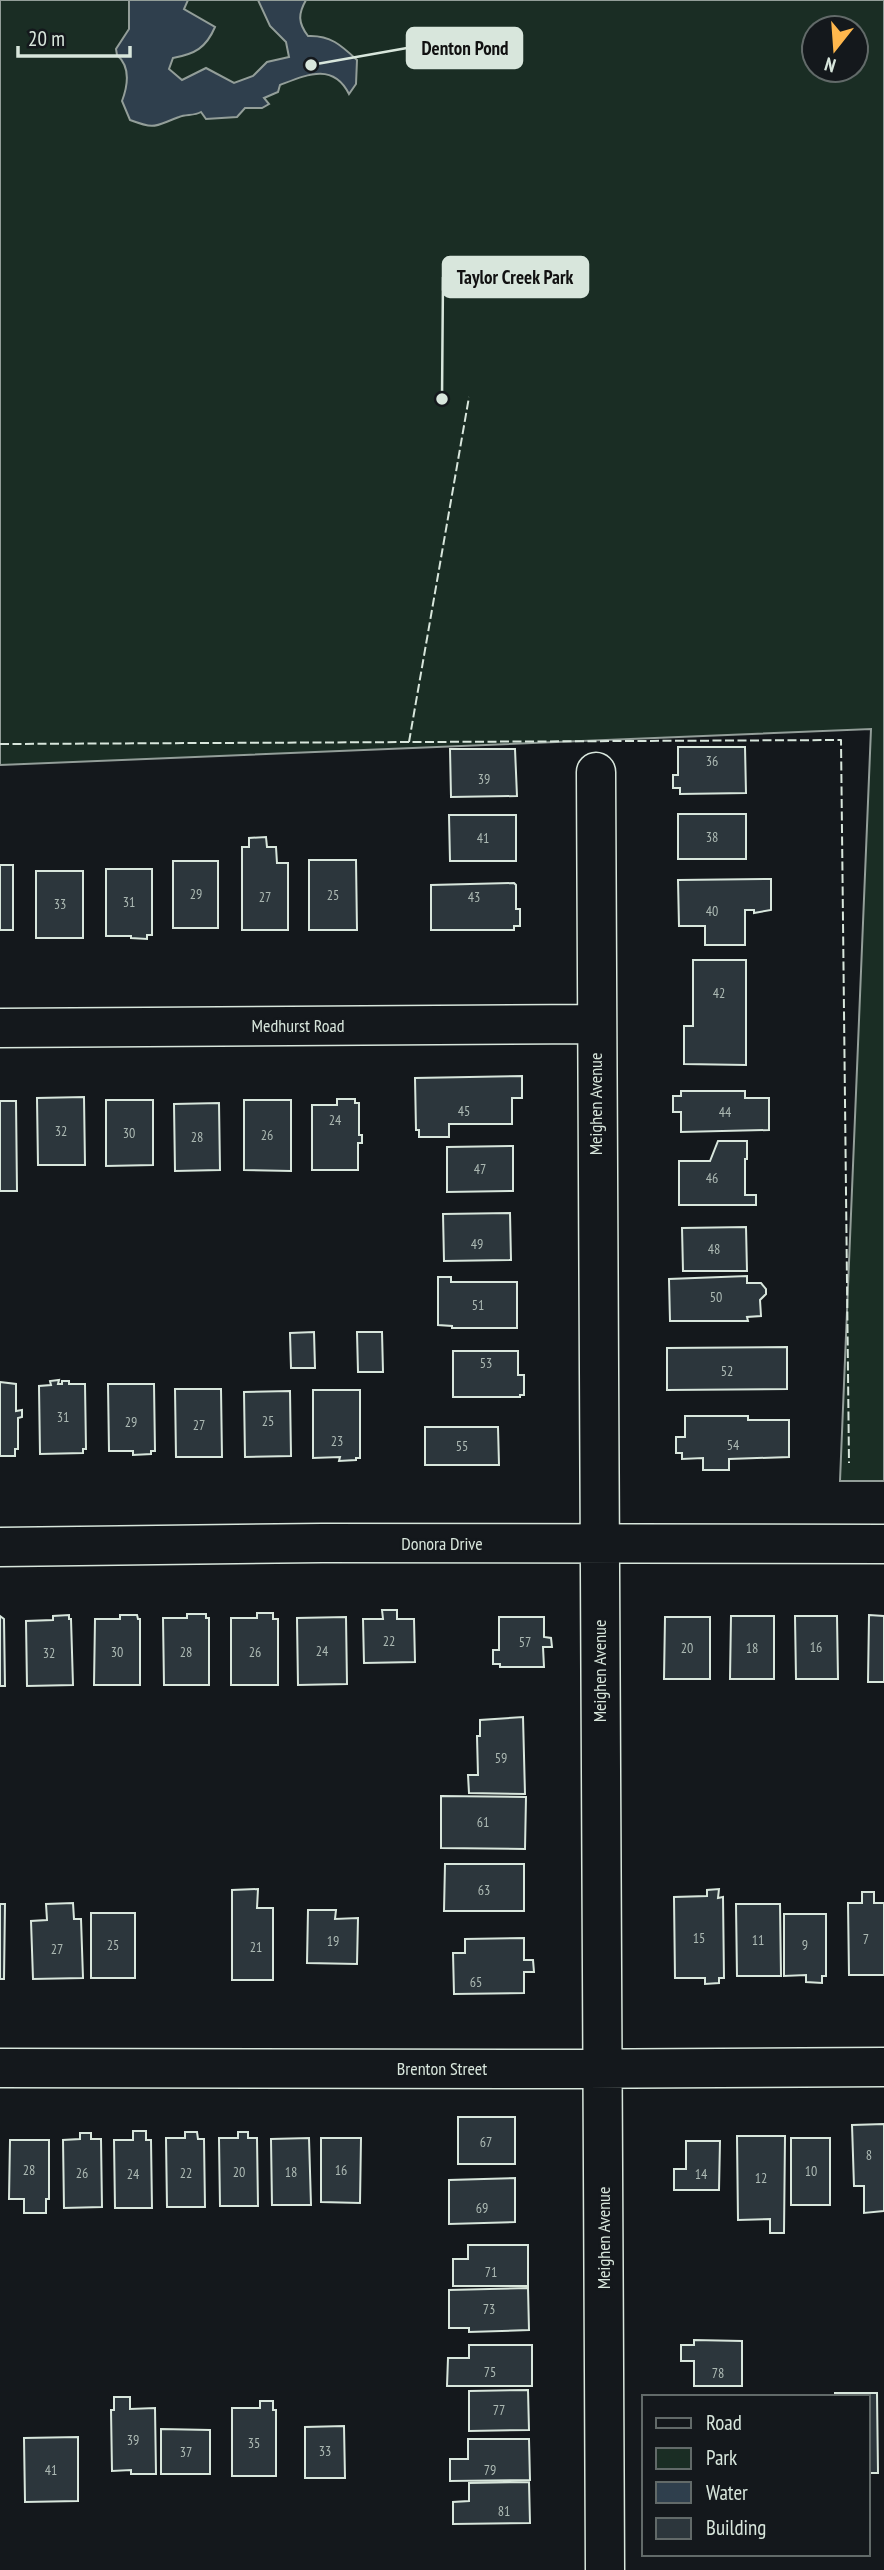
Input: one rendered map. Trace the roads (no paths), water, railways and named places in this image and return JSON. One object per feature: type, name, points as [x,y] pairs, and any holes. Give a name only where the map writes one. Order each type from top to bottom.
[{"type":"street","name":"Meighen Avenue","points":[[596,772],[605,2570]]},
{"type":"street","name":"Medhurst Road","points":[[0,1028],[596,1024]]},
{"type":"street","name":"Donora Drive","points":[[0,1547],[322,1543],[884,1544]]},
{"type":"street","name":"Brenton Street","points":[[0,2068],[884,2067]]},
{"type":"water","points":[[129,0],[188,0],[184,9],[215,27],[204,45],[194,52],[173,58],[169,69],[182,80],[206,68],[234,83],[253,76],[267,62],[289,57],[286,42],[270,26],[258,0],[306,0],[300,18],[305,31],[308,36],[323,37],[335,42],[357,60],[356,84],[349,94],[343,84],[327,74],[309,75],[280,85],[278,92],[264,98],[269,104],[262,108],[245,108],[237,117],[206,119],[201,112],[151,126],[130,120],[122,101],[127,83],[125,65],[116,49],[129,29]]},
{"type":"place","name":"Denton Pond","points":[[311,65]]},
{"type":"place","name":"Taylor Creek Park","points":[[442,399]]}]
